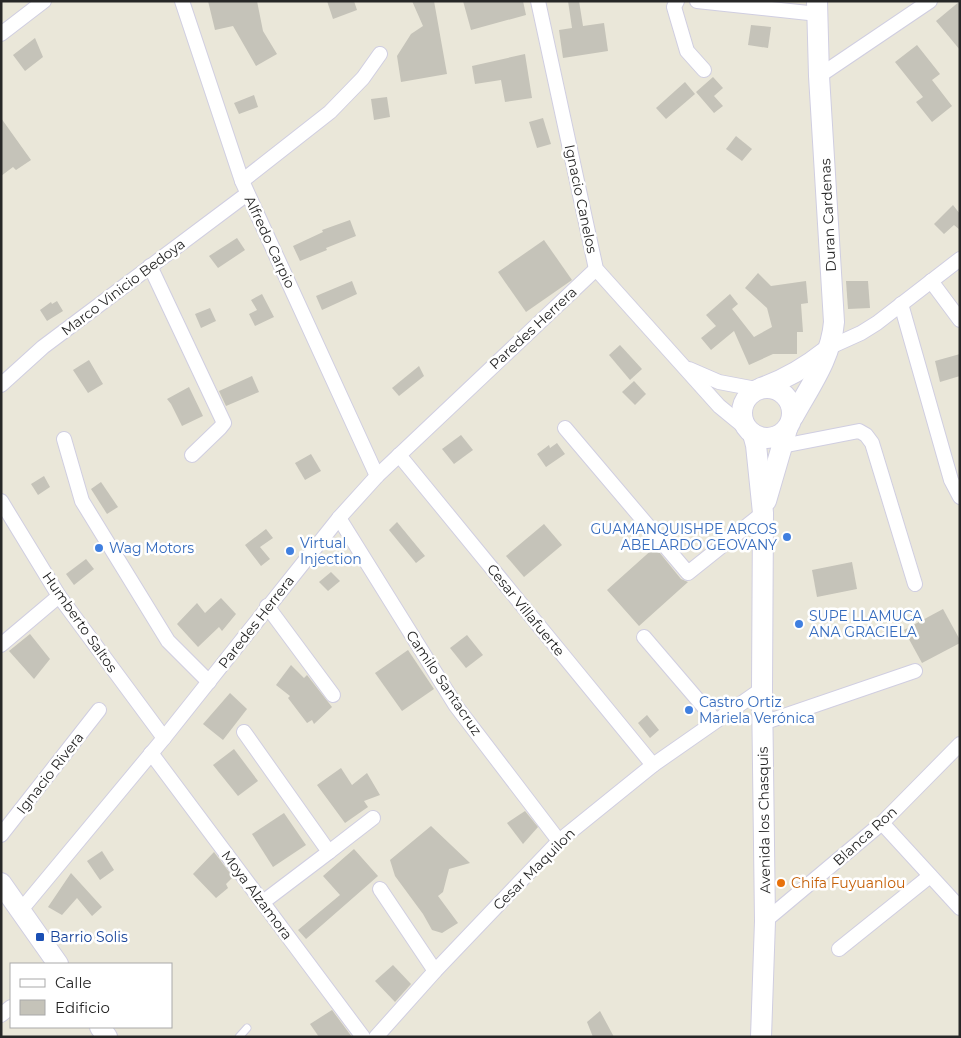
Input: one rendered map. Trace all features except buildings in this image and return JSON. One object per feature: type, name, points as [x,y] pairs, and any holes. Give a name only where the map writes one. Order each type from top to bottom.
[{"type":"street","points":[[1,34],[44,1]]},
{"type":"street","name":"Alfredo Carpio","points":[[182,1],[245,188],[377,476]]},
{"type":"street","name":"Ignacio Canelos","points":[[538,1],[596,269],[718,406],[750,431]]},
{"type":"street","points":[[677,1],[674,7],[688,50],[704,70]]},
{"type":"street","points":[[697,1],[818,8]]},
{"type":"street","points":[[819,76],[930,1]]},
{"type":"street","name":"Duran Cardenas","points":[[787,431],[830,347],[834,322],[819,76],[818,8]]},
{"type":"street","name":"Marco Vinicio Bedoya","points":[[1,385],[43,347],[150,266],[245,188],[330,112],[363,78],[380,54]]},
{"type":"street","points":[[915,584],[872,443],[866,435],[859,431],[787,431],[774,437],[760,437],[750,431],[741,414],[745,400],[759,389],[796,373],[830,347],[861,333],[960,258]]},
{"type":"street","points":[[150,266],[224,423],[192,455]]},
{"type":"street","name":"Paredes Herrera","points":[[21,910],[164,738],[267,606],[339,518],[398,455],[596,269]]},
{"type":"street","points":[[931,281],[960,320]]},
{"type":"street","points":[[901,304],[951,480],[960,497]]},
{"type":"street","name":"Ignacio Canelos","points":[[684,366],[719,382],[759,389]]},
{"type":"street","points":[[759,389],[771,387],[780,391],[788,398],[792,407],[787,431]]},
{"type":"street","points":[[565,428],[688,574],[763,513]]},
{"type":"street","name":"Avenida los Chasquis","points":[[750,431],[756,445],[763,513],[762,689],[765,921],[761,1037]]},
{"type":"street","name":"Avenida los Chasquis","points":[[763,513],[787,431]]},
{"type":"street","points":[[64,439],[82,501],[168,641],[209,682]]},
{"type":"street","name":"Cesar Villafuerte","points":[[398,455],[653,765]]},
{"type":"street","name":"Humberto Saltos","points":[[1,501],[60,596],[164,738]]},
{"type":"street","name":"Camilo Santacruz","points":[[339,518],[456,706],[559,840]]},
{"type":"street","points":[[1,645],[60,596]]},
{"type":"street","points":[[267,606],[333,694]]},
{"type":"street","points":[[644,637],[715,720]]},
{"type":"street","points":[[763,723],[914,671]]},
{"type":"street","name":"Cesar Maquilon","points":[[376,1037],[435,971],[559,840],[653,765],[762,689]]},
{"type":"street","name":"Ignacio Rivera","points":[[1,835],[98,710]]},
{"type":"street","points":[[244,732],[329,852]]},
{"type":"street","name":"Blanca Ron","points":[[765,921],[882,823],[960,744]]},
{"type":"street","name":"Moya Alzamora","points":[[151,753],[363,1037]]},
{"type":"street","points":[[263,902],[373,818]]},
{"type":"street","points":[[882,823],[960,908]]},
{"type":"street","points":[[839,949],[930,876]]},
{"type":"street","points":[[1,883],[57,963]]},
{"type":"street","points":[[380,889],[435,971]]},
{"type":"lane","points":[[239,1037],[247,1028]]},
{"type":"place","name":"GUAMANQUISHPE ARCOS ABELARDO GEOVANY","points":[[787,537]]},
{"type":"place","name":"Wag Motors","points":[[99,548]]},
{"type":"place","name":"Virtual Injection","points":[[290,551]]},
{"type":"place","name":"SUPE LLAMUCA ANA GRACIELA","points":[[799,624]]},
{"type":"place","name":"Castro Ortiz Mariela Verónica","points":[[689,710]]},
{"type":"place","name":"Chifa Fuyuanlou","points":[[781,883]]},
{"type":"place","name":"Barrio Solis","points":[[40,937]]}]
